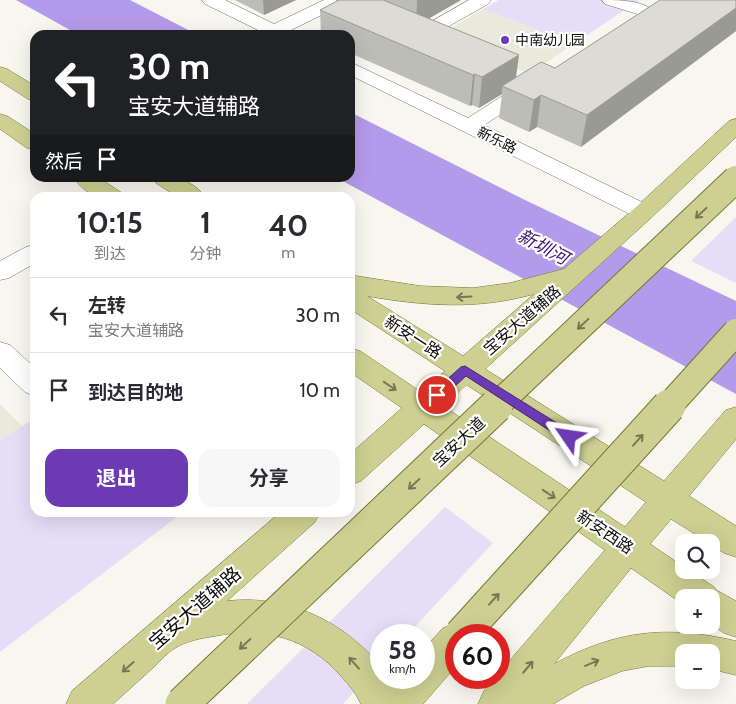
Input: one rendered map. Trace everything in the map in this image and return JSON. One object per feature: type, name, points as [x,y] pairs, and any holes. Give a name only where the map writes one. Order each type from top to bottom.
[{"type":"main road","points":[[0,73],[30,92]]},
{"type":"main road","points":[[0,120],[30,141]]},
{"type":"main road","name":"宝安大道辅路","points":[[355,468],[620,234],[736,125]]},
{"type":"main road","name":"宝安大道","points":[[182,704],[736,179]]},
{"type":"main road","points":[[91,182],[105,192]]},
{"type":"main road","points":[[170,182],[186,192]]},
{"type":"main road","points":[[355,285],[430,297],[491,295],[574,275]]},
{"type":"main road","name":"新安一路","points":[[355,299],[668,500]]},
{"type":"main road","points":[[471,624],[736,332]]},
{"type":"main road","points":[[355,361],[422,408]]},
{"type":"main road","name":"新安西路","points":[[422,408],[689,589]]},
{"type":"main road","points":[[497,704],[735,419]]},
{"type":"main road","points":[[668,500],[736,543]]},
{"type":"main road","points":[[243,566],[284,517]]},
{"type":"main road","name":"宝安大道辅路","points":[[85,704],[298,517]]},
{"type":"main road","points":[[720,610],[736,621]]},
{"type":"main road","points":[[163,636],[193,624],[243,614],[284,619],[315,631],[342,649],[367,678],[380,704]]},
{"type":"main road","points":[[519,704],[554,682],[593,662],[625,652],[654,648],[683,648],[717,652],[736,658]]},
{"type":"main road","points":[[435,664],[445,652]]},
{"type":"main road","points":[[398,704],[412,689]]},
{"type":"street","points":[[211,0],[273,30],[341,3]]},
{"type":"street","points":[[273,30],[315,0]]},
{"type":"street","points":[[446,47],[410,33],[482,0]]},
{"type":"street","points":[[611,0],[636,17],[662,0]]},
{"type":"street","name":"新乐路","points":[[355,70],[644,212]]},
{"type":"street","points":[[469,126],[534,78]]},
{"type":"street","points":[[0,272],[30,256]]},
{"type":"street","points":[[0,352],[30,380]]},
{"type":"shaded area","points":[[499,0],[639,0],[574,44],[483,9]]},
{"type":"shaded area","name":"中南幼儿园","points":[[483,9],[574,44],[529,74],[437,36]]},
{"type":"shaded area","points":[[736,217],[736,283],[691,261]]},
{"type":"shaded area","points":[[0,404],[22,426],[0,440]]},
{"type":"shaded area","points":[[30,421],[30,517],[177,517],[0,652],[0,440]]},
{"type":"shaded area","points":[[445,507],[493,543],[417,624],[370,624],[370,675],[343,704],[247,704]]},
{"type":"water","points":[[16,0],[130,0],[188,30],[70,30]]},
{"type":"water","name":"新圳河","points":[[355,115],[523,199],[736,301],[736,394],[344,182],[355,182]]},
{"type":"building","points":[[339,0],[383,0],[519,55],[482,77],[473,75],[320,10]]},
{"type":"building","points":[[660,0],[736,0],[736,8],[587,115],[541,95],[534,100],[502,86],[541,62],[555,68]]},
{"type":"place","name":"中南幼儿园","points":[[505,40]]},
{"type":"route","points":[[437,395],[465,370],[569,437]]}]
